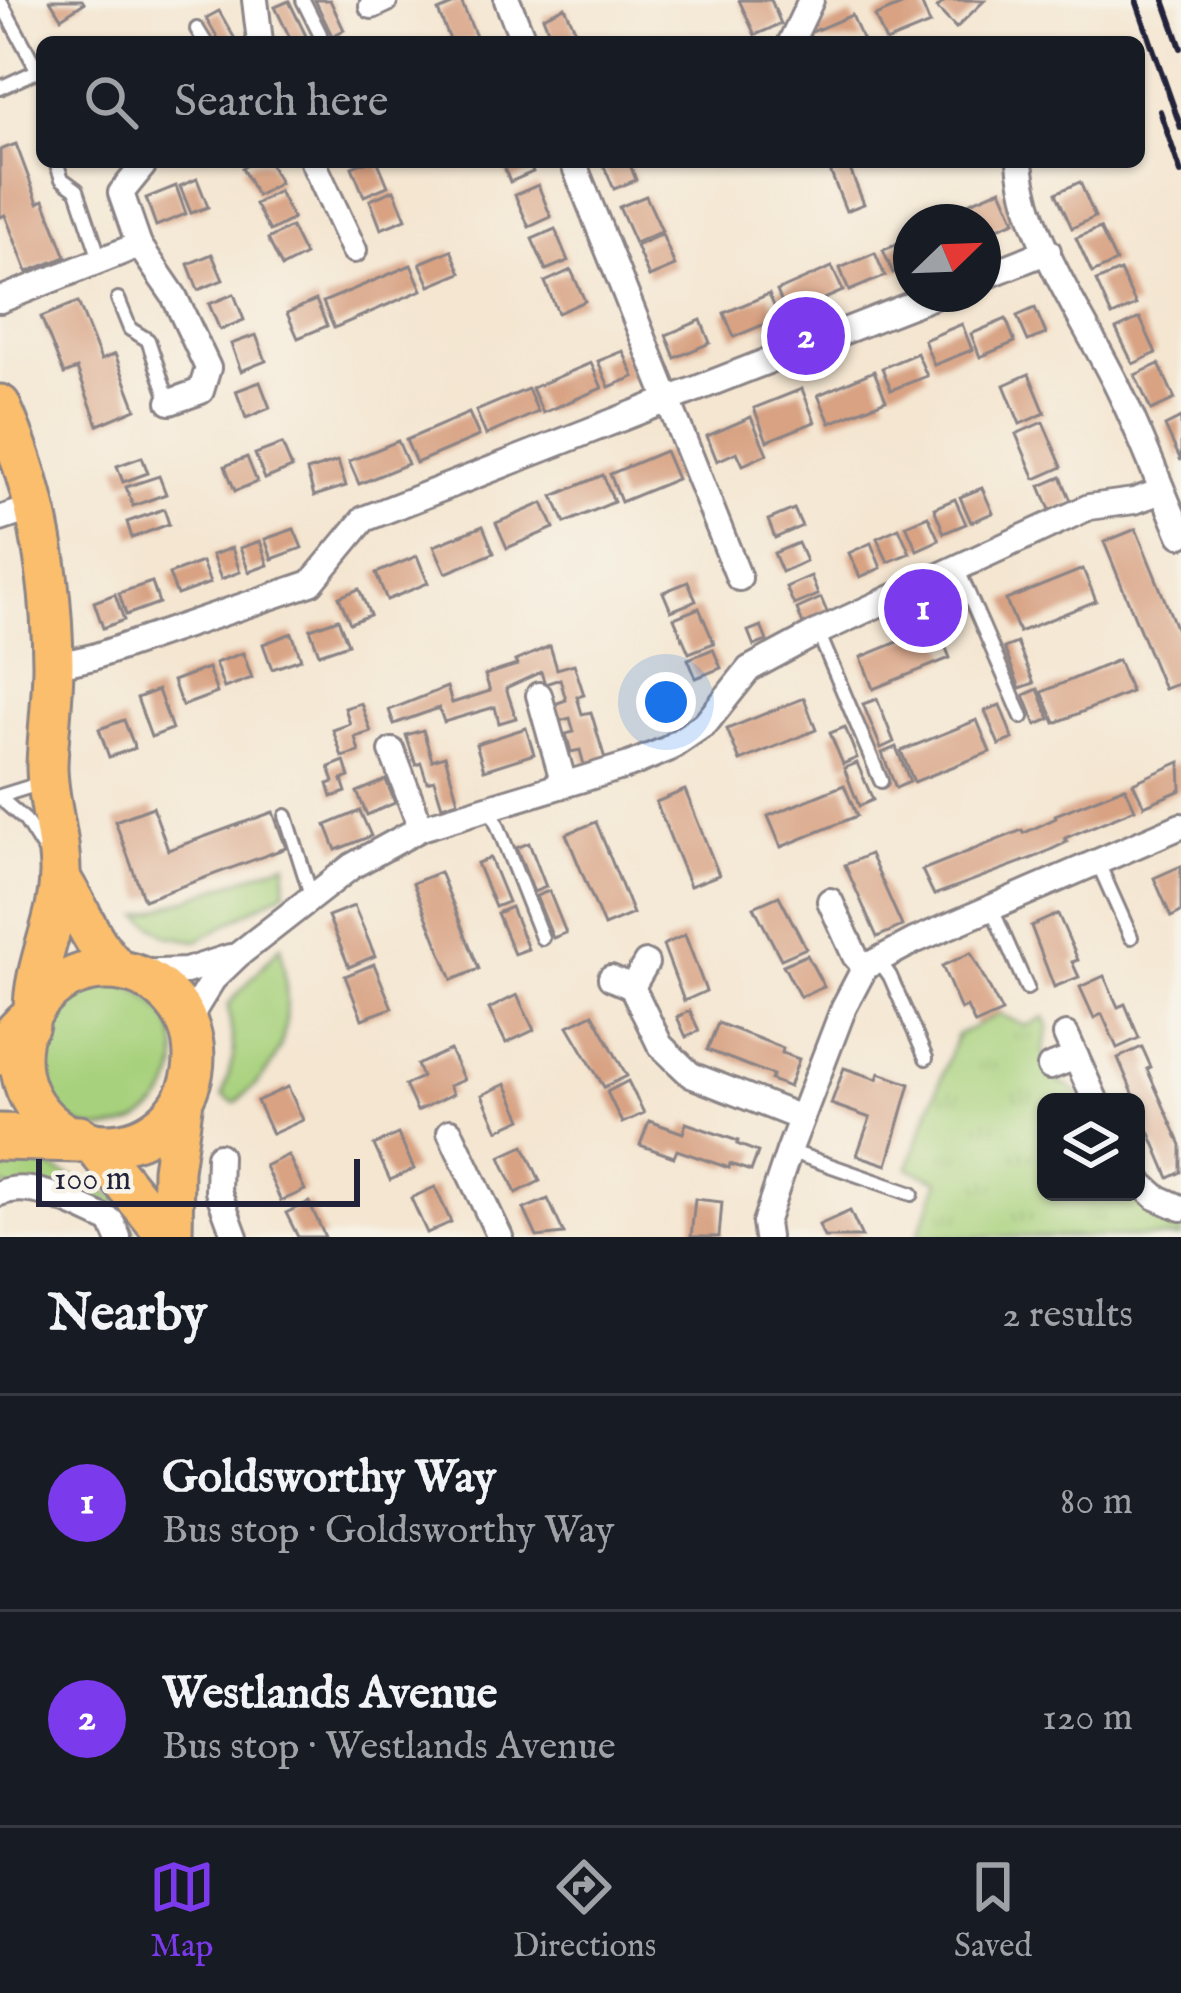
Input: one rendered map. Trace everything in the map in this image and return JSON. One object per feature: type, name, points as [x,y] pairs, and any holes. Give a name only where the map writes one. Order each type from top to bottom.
[{"type":"highway","points":[[0,1137],[85,1141]]},
{"type":"main road","points":[[0,405],[18,513],[47,555],[53,666],[47,771],[59,873],[34,988],[20,1029],[20,1061],[27,1090],[42,1114],[85,1141],[170,1237]]},
{"type":"main road","points":[[59,873],[94,943],[126,972],[170,997],[191,1035],[194,1069],[183,1100],[170,1237]]},
{"type":"main road","points":[[20,1029],[52,989],[77,975],[126,972]]},
{"type":"main road","points":[[85,1141],[138,1138],[162,1124],[183,1100]]},
{"type":"street","points":[[255,0],[256,36]]},
{"type":"street","points":[[507,0],[522,36]]},
{"type":"street","points":[[793,36],[811,0]]},
{"type":"street","points":[[141,168],[121,193],[140,245],[174,296],[208,368],[201,391],[170,402]]},
{"type":"street","points":[[316,168],[354,250]]},
{"type":"street","points":[[575,168],[739,578]]},
{"type":"street","points":[[1020,168],[1022,186],[1048,251],[1172,488],[1181,535]]},
{"type":"street","points":[[0,300],[140,245]]},
{"type":"street","points":[[1001,270],[1048,251]]},
{"type":"street","points":[[53,666],[93,657],[311,583],[364,519],[895,312]]},
{"type":"street","points":[[191,1035],[201,994],[238,955],[352,866],[421,828],[668,749],[706,723],[749,669],[818,632],[1089,507],[1134,501],[1172,488]]},
{"type":"street","points":[[539,695],[564,784]]},
{"type":"street","points":[[392,751],[421,828]]},
{"type":"street","points":[[767,1237],[765,1223],[801,1118],[844,1006],[871,962],[1181,826]]},
{"type":"street","points":[[830,902],[855,956],[871,962]]},
{"type":"street","points":[[126,972],[206,968],[238,955]]},
{"type":"street","points":[[646,964],[621,983],[660,1045],[692,1075],[801,1118]]},
{"type":"street","points":[[1050,1067],[1071,1046],[1092,1093]]},
{"type":"street","points":[[450,1132],[500,1237]]},
{"type":"street","points":[[219,1156],[218,1190],[235,1237]]},
{"type":"street","points":[[1145,1187],[1181,1208]]},
{"type":"street","points":[[0,1193],[19,1188],[37,1191],[115,1229]]},
{"type":"lane","points":[[303,0],[320,34]]},
{"type":"lane","points":[[0,1],[36,63]]},
{"type":"lane","points":[[0,88],[36,72]]},
{"type":"lane","points":[[58,168],[62,179],[77,190],[101,260]]},
{"type":"lane","points":[[118,299],[130,329],[148,340],[170,402]]},
{"type":"lane","points":[[957,567],[1022,717]]},
{"type":"lane","points":[[818,632],[880,781]]},
{"type":"lane","points":[[47,771],[28,788],[0,797],[25,820],[59,873]]},
{"type":"lane","points":[[489,805],[542,938]]},
{"type":"lane","points":[[286,816],[311,895]]},
{"type":"lane","points":[[1098,862],[1131,937]]},
{"type":"lane","points":[[991,908],[1027,988]]},
{"type":"lane","points":[[871,962],[890,976],[926,1058]]},
{"type":"lane","points":[[789,1151],[912,1194]]},
{"type":"green space","points":[[286,863],[285,891],[197,941],[168,936],[140,916]]},
{"type":"green space","points":[[281,946],[284,1033],[268,1069],[235,1103],[223,1096],[234,1053],[228,1005]]},
{"type":"green space","points":[[104,983],[132,989],[155,1005],[171,1028],[177,1056],[171,1084],[155,1107],[132,1123],[104,1129],[76,1123],[53,1107],[37,1084],[31,1056],[37,1028],[53,1005],[76,989]]},
{"type":"green space","points":[[1000,1014],[1026,1026],[1044,1017],[1049,1027],[1043,1053],[1058,1081],[1077,1093],[1037,1093],[1037,1201],[1139,1201],[1152,1217],[1181,1227],[1181,1237],[922,1237],[919,1232],[939,1181],[908,1168],[957,1035]]},
{"type":"green space","points":[[0,1160],[47,1166],[119,1199],[136,1237],[0,1185]]},
{"type":"building","points":[[50,0],[82,0],[84,3],[61,18]]},
{"type":"building","points":[[315,0],[330,0],[344,30],[332,36]]},
{"type":"building","points":[[739,0],[771,0],[781,24],[755,35]]},
{"type":"building","points":[[920,0],[930,24],[901,36],[883,36],[875,16]]},
{"type":"building","points":[[946,0],[985,0],[956,28],[937,8]]},
{"type":"building","points":[[289,1],[306,36],[289,36],[275,7]]},
{"type":"building","points":[[461,1],[476,36],[448,36],[438,11]]},
{"type":"building","points":[[565,7],[578,36],[551,36],[543,17]]},
{"type":"building","points":[[219,11],[233,36],[216,36],[206,18]]},
{"type":"building","points":[[852,15],[861,36],[810,36]]},
{"type":"building","points":[[16,144],[38,203],[44,200],[66,257],[27,272],[5,215],[0,217],[0,150]]},
{"type":"building","points":[[242,168],[272,168],[280,183],[257,196]]},
{"type":"building","points":[[352,168],[380,168],[388,186],[364,196]]},
{"type":"building","points":[[504,168],[531,168],[533,172],[510,182]]},
{"type":"building","points":[[605,168],[631,168],[636,180],[614,189]]},
{"type":"building","points":[[829,168],[849,168],[864,204],[846,211]]},
{"type":"building","points":[[197,179],[208,207],[191,213],[180,186]]},
{"type":"building","points":[[1080,182],[1095,217],[1072,228],[1056,193]]},
{"type":"building","points":[[538,185],[551,217],[529,227],[515,195]]},
{"type":"building","points":[[176,186],[186,214],[156,226],[146,198]]},
{"type":"building","points":[[1001,189],[1015,221],[1001,227],[1001,204],[968,203]]},
{"type":"building","points":[[394,190],[406,219],[381,229],[370,200]]},
{"type":"building","points":[[279,191],[293,219],[270,231],[255,204]]},
{"type":"building","points":[[646,196],[662,231],[635,243],[619,207]]},
{"type":"building","points":[[291,227],[305,255],[282,267],[268,239]]},
{"type":"building","points":[[1100,228],[1116,262],[1092,273],[1076,238]]},
{"type":"building","points":[[555,229],[568,261],[546,270],[532,239]]},
{"type":"building","points":[[662,234],[675,266],[649,277],[636,246]]},
{"type":"building","points":[[893,246],[893,273],[883,250]]},
{"type":"building","points":[[451,250],[461,273],[430,286],[420,263]]},
{"type":"building","points":[[875,253],[885,276],[849,291],[840,268]]},
{"type":"building","points":[[212,254],[223,280],[198,290],[188,264]]},
{"type":"building","points":[[411,265],[422,290],[334,328],[323,302]]},
{"type":"building","points":[[832,267],[843,291],[787,315],[777,291]]},
{"type":"building","points":[[571,270],[585,301],[558,313],[545,282]]},
{"type":"building","points":[[1120,271],[1136,305],[1112,316],[1096,281]]},
{"type":"building","points":[[234,294],[244,320],[220,330],[209,304]]},
{"type":"building","points":[[769,294],[779,318],[734,337],[724,313]]},
{"type":"building","points":[[316,300],[327,326],[298,338],[287,313]]},
{"type":"building","points":[[78,302],[101,360],[115,354],[136,409],[98,425],[77,369],[64,374],[41,317]]},
{"type":"building","points":[[1035,308],[1046,334],[1028,341],[1017,316]]},
{"type":"building","points":[[1140,318],[1156,353],[1133,364],[1116,329]]},
{"type":"building","points":[[1006,319],[1015,342],[980,357],[971,334]]},
{"type":"building","points":[[701,320],[710,343],[675,358],[666,335]]},
{"type":"building","points":[[962,324],[972,350],[934,365],[924,340]]},
{"type":"building","points":[[256,335],[266,361],[241,371],[231,344]]},
{"type":"building","points":[[623,351],[634,377],[609,387],[598,361]]},
{"type":"building","points":[[917,353],[927,376],[891,390],[882,368]]},
{"type":"building","points":[[591,363],[602,388],[543,413],[532,388]]},
{"type":"building","points":[[1159,364],[1175,399],[1151,410],[1135,375]]},
{"type":"building","points":[[874,371],[886,400],[830,423],[818,395]]},
{"type":"building","points":[[1029,374],[1045,413],[1020,424],[1004,385]]},
{"type":"building","points":[[260,382],[270,408],[246,418],[236,391]]},
{"type":"building","points":[[528,389],[538,412],[486,435],[476,411]]},
{"type":"building","points":[[802,389],[815,422],[767,441],[754,408]]},
{"type":"building","points":[[469,413],[479,436],[416,463],[406,440]]},
{"type":"building","points":[[751,417],[767,454],[743,465],[737,452],[717,461],[707,436]]},
{"type":"building","points":[[1181,418],[1181,461],[1165,426]]},
{"type":"building","points":[[1043,422],[1062,467],[1035,479],[1016,434]]},
{"type":"building","points":[[398,441],[408,464],[359,484],[349,461]]},
{"type":"building","points":[[282,444],[292,468],[265,479],[255,454]]},
{"type":"building","points":[[665,451],[677,479],[621,502],[610,474]]},
{"type":"building","points":[[142,457],[148,473],[123,482],[117,466]]},
{"type":"building","points":[[247,457],[257,482],[235,491],[225,466]]},
{"type":"building","points":[[338,461],[346,486],[314,496],[307,471]]},
{"type":"building","points":[[603,475],[614,502],[565,523],[553,496]]},
{"type":"building","points":[[159,476],[166,494],[133,506],[126,487]]},
{"type":"building","points":[[1061,477],[1072,503],[1051,512],[1040,486]]},
{"type":"building","points":[[982,488],[993,513],[971,522],[960,497]]},
{"type":"building","points":[[955,499],[966,524],[944,533],[934,508]]},
{"type":"building","points":[[543,503],[554,528],[507,548],[496,523]]},
{"type":"building","points":[[164,509],[169,524],[132,538],[127,522]]},
{"type":"building","points":[[794,509],[802,526],[775,538],[768,520]]},
{"type":"building","points":[[928,516],[939,540],[917,550],[906,525]]},
{"type":"building","points":[[483,526],[494,553],[446,573],[434,546]]},
{"type":"building","points":[[899,528],[910,553],[888,562],[877,538]]},
{"type":"building","points":[[294,529],[302,548],[272,559],[265,539]]},
{"type":"building","points":[[1136,529],[1181,640],[1181,683],[1164,689],[1104,542]]},
{"type":"building","points":[[260,541],[268,565],[249,572],[240,548]]},
{"type":"building","points":[[798,543],[806,561],[782,572],[774,553]]},
{"type":"building","points":[[871,543],[881,568],[860,577],[849,553]]},
{"type":"building","points":[[232,548],[240,572],[221,579],[212,555]]},
{"type":"building","points":[[417,556],[428,583],[387,600],[376,573]]},
{"type":"building","points":[[202,562],[210,583],[177,595],[169,574]]},
{"type":"building","points":[[1083,569],[1096,601],[1019,632],[1006,600]]},
{"type":"building","points":[[811,576],[818,595],[794,605],[786,587]]},
{"type":"building","points":[[152,582],[159,603],[126,615],[119,593]]},
{"type":"building","points":[[688,582],[696,601],[671,611],[663,592]]},
{"type":"building","points":[[359,589],[370,615],[350,623],[339,597]]},
{"type":"building","points":[[115,594],[124,620],[103,628],[94,602]]},
{"type":"building","points":[[821,598],[829,617],[804,627],[797,609]]},
{"type":"building","points":[[699,608],[714,643],[689,653],[674,618]]},
{"type":"building","points":[[338,619],[348,644],[319,654],[310,629]]},
{"type":"building","points":[[761,626],[767,641],[754,646],[748,631]]},
{"type":"building","points":[[937,626],[950,658],[873,689],[861,657]]},
{"type":"building","points":[[292,633],[301,659],[272,669],[263,644]]},
{"type":"building","points":[[1017,643],[1034,683],[1020,688],[1004,648]]},
{"type":"building","points":[[550,646],[557,669],[574,664],[584,695],[577,697],[582,714],[591,712],[605,759],[584,765],[580,750],[571,752],[566,734],[574,732],[570,718],[560,721],[555,704],[566,700],[560,679],[545,684],[541,672],[506,688],[516,718],[499,723],[495,707],[444,722],[439,708],[394,724],[389,710],[447,687],[452,703],[490,691],[485,675],[517,665],[515,661]]},
{"type":"building","points":[[713,649],[721,668],[696,678],[688,659]]},
{"type":"building","points":[[243,653],[252,678],[224,688],[215,663]]},
{"type":"building","points":[[1118,660],[1131,692],[1055,723],[1042,692]]},
{"type":"building","points":[[208,668],[217,693],[182,706],[173,681]]},
{"type":"building","points":[[1038,689],[1050,719],[1036,725],[1024,695]]},
{"type":"building","points":[[158,690],[172,729],[151,737],[137,698]]},
{"type":"building","points":[[804,698],[816,730],[740,761],[727,729]]},
{"type":"building","points":[[877,699],[894,742],[881,748],[863,704]]},
{"type":"building","points":[[361,703],[371,732],[355,737],[359,752],[342,757],[333,730],[350,724],[345,708]]},
{"type":"building","points":[[1000,705],[1013,739],[999,745],[985,711]]},
{"type":"building","points":[[124,720],[135,748],[109,757],[99,729]]},
{"type":"building","points":[[977,720],[990,752],[914,782],[901,751]]},
{"type":"building","points":[[845,727],[857,758],[843,764],[830,733]]},
{"type":"building","points":[[526,728],[534,754],[484,770],[476,744]]},
{"type":"building","points":[[423,730],[432,760],[445,756],[458,801],[442,806],[434,780],[427,782],[421,763],[416,765],[406,735]]},
{"type":"building","points":[[896,747],[910,782],[896,788],[882,753]]},
{"type":"building","points":[[344,761],[349,777],[342,780],[346,792],[332,797],[329,767]]},
{"type":"building","points":[[1180,762],[1181,790],[1144,806],[1133,783]]},
{"type":"building","points":[[857,763],[873,800],[859,806],[844,768]]},
{"type":"building","points":[[386,780],[395,803],[367,815],[357,792]]},
{"type":"building","points":[[844,785],[857,816],[781,847],[768,816]]},
{"type":"building","points":[[1125,787],[1135,809],[1065,838],[1067,842],[1035,857],[934,895],[922,870],[1024,833]]},
{"type":"building","points":[[685,790],[719,875],[690,886],[656,802]]},
{"type":"building","points":[[153,807],[168,850],[273,812],[286,848],[144,900],[115,821]]},
{"type":"building","points":[[360,811],[371,836],[336,850],[326,825]]},
{"type":"building","points":[[596,822],[633,914],[604,926],[566,834]]},
{"type":"building","points":[[529,843],[546,887],[534,892],[516,848]]},
{"type":"building","points":[[870,854],[902,926],[877,937],[845,865]]},
{"type":"building","points":[[490,858],[508,902],[495,907],[477,863]]},
{"type":"building","points":[[1181,866],[1181,912],[1171,917],[1154,878]]},
{"type":"building","points":[[440,872],[479,969],[452,980],[413,883]]},
{"type":"building","points":[[549,891],[566,933],[553,938],[536,896]]},
{"type":"building","points":[[779,896],[806,948],[781,959],[754,907]]},
{"type":"building","points":[[354,906],[375,956],[349,967],[328,916]]},
{"type":"building","points":[[511,907],[528,949],[514,954],[497,913]]},
{"type":"building","points":[[1058,914],[1078,960],[1072,962],[1079,977],[1054,987],[1031,926]]},
{"type":"building","points":[[685,935],[706,991],[684,1001],[663,945]]},
{"type":"building","points":[[971,953],[1002,1012],[975,1024],[967,1007],[961,1010],[942,966]]},
{"type":"building","points":[[807,955],[824,987],[800,997],[783,965]]},
{"type":"building","points":[[374,964],[392,1008],[362,1019],[345,976]]},
{"type":"building","points":[[1104,976],[1118,1007],[1125,1004],[1139,1038],[1117,1048],[1102,1014],[1094,1018],[1080,987]]},
{"type":"building","points":[[517,995],[534,1030],[506,1043],[489,1009]]},
{"type":"building","points":[[690,1011],[699,1031],[686,1037],[677,1017]]},
{"type":"building","points":[[593,1014],[627,1076],[604,1087],[568,1026]]},
{"type":"building","points":[[718,1023],[799,1059],[789,1087],[771,1080],[773,1075],[707,1050]]},
{"type":"building","points":[[1142,1047],[1151,1067],[1147,1069],[1181,1145],[1181,1172],[1169,1178],[1145,1122],[1145,1093],[1133,1093],[1118,1058]]},
{"type":"building","points":[[450,1050],[464,1080],[449,1086],[453,1094],[417,1111],[405,1085],[422,1077],[417,1065]]},
{"type":"building","points":[[844,1068],[910,1084],[887,1165],[857,1155],[870,1118],[831,1104]]},
{"type":"building","points":[[628,1081],[644,1113],[622,1123],[607,1092]]},
{"type":"building","points":[[506,1084],[522,1119],[498,1130],[482,1095]]},
{"type":"building","points":[[288,1087],[303,1120],[272,1134],[257,1101]]},
{"type":"building","points":[[649,1121],[683,1133],[686,1123],[738,1141],[758,1152],[751,1171],[677,1150],[674,1157],[640,1145]]},
{"type":"building","points":[[398,1134],[414,1169],[390,1180],[374,1145]]},
{"type":"building","points":[[524,1146],[540,1181],[516,1193],[500,1157]]},
{"type":"building","points":[[288,1155],[305,1190],[281,1201],[265,1166]]},
{"type":"building","points":[[435,1187],[451,1222],[427,1233],[411,1198]]},
{"type":"building","points":[[548,1199],[564,1234],[537,1237],[524,1209]]},
{"type":"building","points":[[695,1199],[722,1202],[719,1237],[691,1237]]},
{"type":"building","points":[[309,1202],[325,1237],[298,1237],[286,1213]]},
{"type":"building","points":[[850,1211],[862,1237],[824,1237],[819,1225]]},
{"type":"railway","points":[[1136,0],[1181,128]]},
{"type":"railway","points":[[1164,0],[1181,48]]},
{"type":"railway","points":[[1160,111],[1181,173]]},
{"type":"place","name":"Westlands Avenue","points":[[806,336]]},
{"type":"place","name":"Goldsworthy Way","points":[[923,608]]}]
